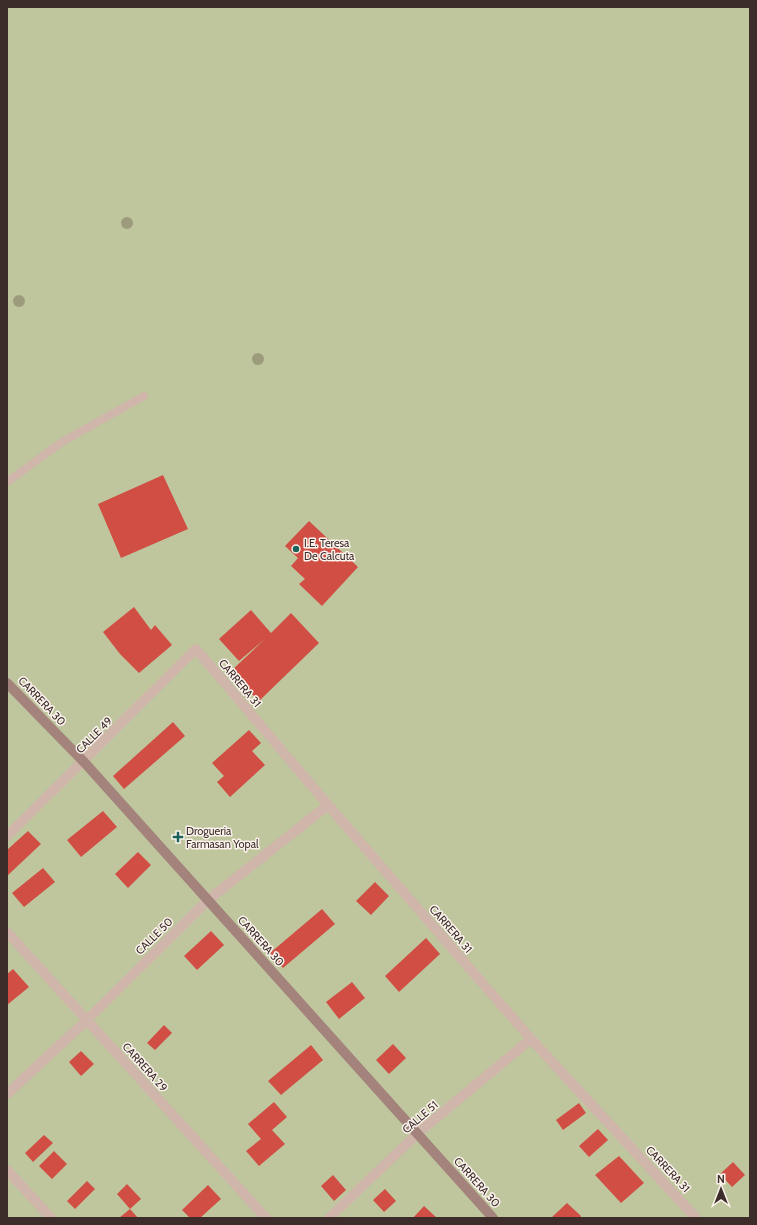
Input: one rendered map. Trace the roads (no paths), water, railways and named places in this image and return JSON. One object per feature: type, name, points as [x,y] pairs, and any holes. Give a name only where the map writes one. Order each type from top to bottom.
[{"type":"street","name":"CALLE 49","points":[[7,836],[84,762],[196,649]]},
{"type":"street","name":"CARRERA 31","points":[[196,649],[328,805],[531,1039],[696,1218]]},
{"type":"street","name":"CARRERA 30","points":[[7,683],[84,762],[493,1218]]},
{"type":"street","name":"CALLE 50","points":[[7,1094],[87,1020],[208,900],[328,805]]},
{"type":"street","name":"CARRERA 29","points":[[7,932],[266,1218]]},
{"type":"street","name":"CALLE 51","points":[[329,1218],[418,1133],[531,1039]]},
{"type":"street","points":[[7,1170],[51,1218]]},
{"type":"lane","points":[[7,482],[62,442],[144,396]]},
{"type":"place","name":"I.E. Teresa De Calcuta","points":[[296,549]]},
{"type":"place","name":"Drogueria Farmasan Yopal","points":[[178,837]]}]
